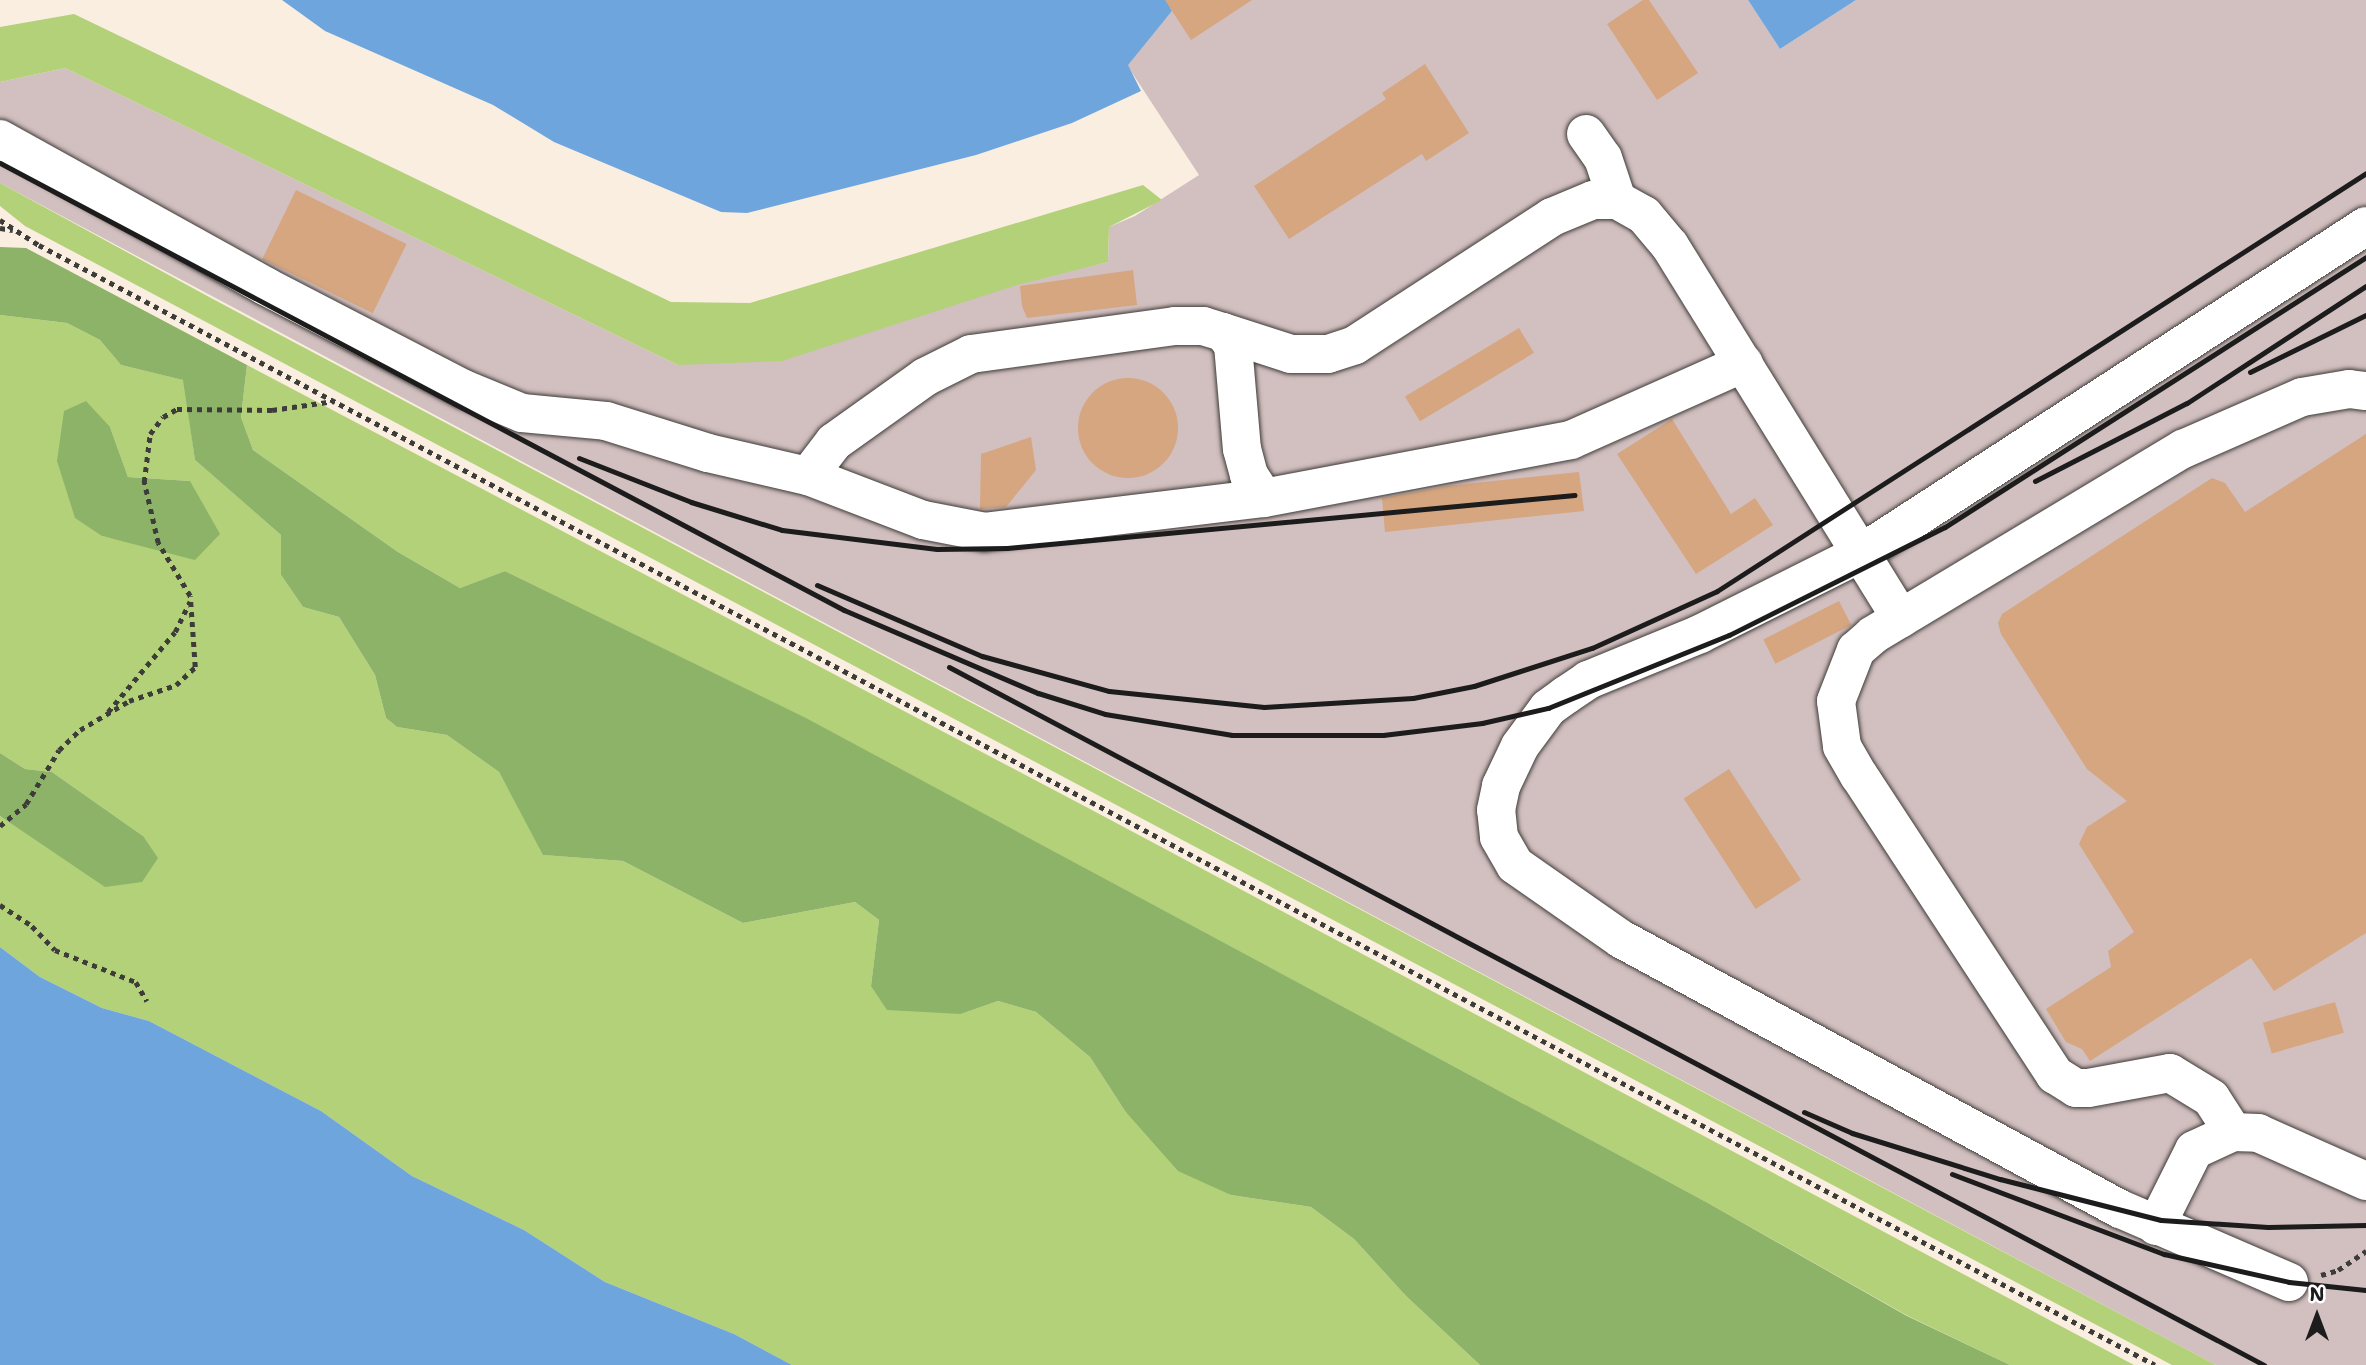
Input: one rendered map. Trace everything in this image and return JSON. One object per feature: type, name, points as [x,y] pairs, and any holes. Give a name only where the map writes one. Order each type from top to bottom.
[{"type":"lane","points":[[1586,134],[1603,158],[1617,200]]},
{"type":"lane","points":[[0,139],[265,286],[464,389],[522,413],[606,421],[708,453],[808,476],[923,520],[985,531],[1264,498],[1571,440],[1744,363]]},
{"type":"lane","points":[[808,476],[834,442],[925,377],[971,354],[1175,326],[1223,332],[1291,354],[1328,354],[1355,345],[1552,217],[1593,200],[1617,200],[1644,215],[1670,246],[1901,618]]},
{"type":"lane","points":[[2289,1282],[2156,1226],[1621,939],[1516,865],[1499,837],[1496,810],[1501,786],[1520,746],[1548,708],[1588,680],[1700,634],[1860,554],[2366,226]]},
{"type":"lane","points":[[1223,332],[1233,345],[1242,449],[1249,475],[1264,498]]},
{"type":"lane","points":[[2233,1132],[2211,1098],[2170,1073],[2088,1088],[2076,1088],[2055,1075],[1859,776],[1842,746],[1836,701],[1856,650],[1901,618],[2183,449],[2302,397],[2349,389],[2366,391]]},
{"type":"lane","points":[[2156,1226],[2194,1150],[2233,1132],[2258,1133],[2366,1181]]},
{"type":"path","points":[[0,220],[15,231],[2155,1365]]},
{"type":"path","points":[[0,228],[15,231]]},
{"type":"path","points":[[0,826],[26,804],[59,750],[80,730],[129,701],[176,685],[195,667],[190,601],[184,581],[158,543],[144,482],[150,434],[163,417],[177,409],[272,410],[335,401]]},
{"type":"path","points":[[104,716],[142,676],[175,632],[190,601]]},
{"type":"path","points":[[0,905],[32,926],[55,950],[135,982],[147,1001]]},
{"type":"path","points":[[2289,1282],[2339,1270],[2366,1251]]},
{"type":"shaded area","points":[[1166,0],[1748,0],[1780,49],[1856,0],[2366,0],[2366,1365],[2216,1365],[0,183],[0,82],[65,68],[678,365],[1108,262],[1109,227],[1135,216],[1199,175],[1127,65],[1172,11]]},
{"type":"green space","points":[[74,14],[671,302],[750,303],[1143,185],[1162,200],[1109,227],[1108,262],[1017,285],[782,361],[678,365],[65,68],[0,82],[0,27]]},
{"type":"green space","points":[[0,183],[211,298],[2216,1365],[2172,1365],[25,226],[0,206]]},
{"type":"green space","points":[[0,247],[26,248],[247,365],[241,417],[253,450],[398,552],[460,588],[505,571],[806,718],[1708,1203],[1907,1316],[2010,1365],[1480,1365],[1406,1296],[1354,1239],[1311,1207],[1231,1195],[1178,1171],[1125,1111],[1090,1057],[1036,1012],[998,1001],[961,1014],[887,1010],[871,986],[879,920],[855,902],[743,923],[623,861],[543,855],[499,772],[447,735],[397,727],[386,718],[375,675],[339,617],[303,607],[281,575],[281,535],[195,460],[183,380],[121,365],[100,340],[67,323],[0,315]]},
{"type":"green space","points":[[0,315],[67,323],[100,340],[121,365],[184,380],[195,460],[281,535],[281,575],[303,607],[339,617],[375,675],[386,718],[397,727],[447,735],[499,772],[544,855],[623,861],[743,923],[855,902],[879,920],[871,986],[961,1014],[998,1001],[1036,1012],[1090,1057],[1125,1111],[1231,1195],[1311,1207],[1354,1239],[1406,1296],[1480,1365],[792,1365],[734,1334],[605,1282],[524,1230],[412,1176],[321,1111],[149,1021],[102,1008],[40,977],[0,947],[0,816],[33,837],[143,836],[52,772],[25,769],[0,753]],"holes":[[[110,427],[128,477],[190,481],[141,545],[102,536]]]},
{"type":"green space","points":[[247,365],[1090,809],[2134,1365],[2010,1365],[1908,1316],[1708,1203],[805,718],[505,571],[460,588],[398,552],[253,450],[241,417]]},
{"type":"green space","points":[[86,401],[110,427],[128,477],[190,481],[220,534],[195,560],[102,536],[75,518],[57,461],[64,411]]},
{"type":"green space","points":[[0,753],[25,769],[52,772],[143,836],[158,858],[142,882],[105,887],[0,816]]},
{"type":"water","points":[[282,0],[1166,0],[1172,11],[1128,65],[1141,91],[1072,123],[976,155],[747,213],[721,212],[554,142],[493,105],[325,31]]},
{"type":"water","points":[[1748,0],[1856,0],[1780,49]]},
{"type":"water","points":[[0,947],[40,977],[102,1008],[149,1021],[321,1111],[412,1176],[524,1230],[605,1282],[734,1334],[792,1365],[0,1365]]},
{"type":"building","points":[[1165,0],[1252,0],[1191,40]]},
{"type":"building","points":[[1643,0],[1649,0],[1698,73],[1657,100],[1607,24]]},
{"type":"building","points":[[1425,64],[1469,133],[1426,161],[1422,154],[1289,239],[1254,186],[1386,99],[1382,93]]},
{"type":"building","points":[[296,190],[407,244],[373,313],[262,259]]},
{"type":"building","points":[[1133,270],[1137,305],[1027,318],[1022,306],[1020,286]]},
{"type":"building","points":[[1519,328],[1534,353],[1420,421],[1405,397]]},
{"type":"building","points":[[1128,378],[1156,386],[1170,400],[1178,428],[1170,456],[1156,470],[1128,478],[1100,470],[1086,456],[1078,428],[1086,400],[1100,386]]},
{"type":"building","points":[[1672,419],[1731,514],[1755,498],[1773,525],[1696,574],[1617,454]]},
{"type":"building","points":[[2366,434],[2366,933],[2274,991],[2251,958],[2090,1061],[2082,1049],[2066,1042],[2046,1009],[2111,967],[2108,951],[2134,932],[2079,844],[2087,827],[2127,801],[2087,769],[2001,634],[1998,623],[2002,614],[2212,478],[2225,483],[2245,512]]},
{"type":"building","points":[[1031,437],[1036,470],[1006,507],[980,509],[981,454]]},
{"type":"building","points":[[1579,472],[1584,511],[1385,532],[1382,498],[1447,486]]},
{"type":"building","points":[[1839,601],[1851,625],[1776,664],[1763,640]]},
{"type":"building","points":[[1729,769],[1801,880],[1756,909],[1684,798]]},
{"type":"building","points":[[2335,1002],[2344,1033],[2272,1053],[2263,1023]]},
{"type":"railway","points":[[0,163],[844,610],[1038,693],[1105,714],[1232,735],[1383,735],[1482,723],[1548,708],[1729,635],[1945,527],[2366,257]]},
{"type":"railway","points":[[817,585],[982,656],[1109,691],[1264,707],[1413,698],[1474,686],[1592,648],[1717,591],[2366,173]]},
{"type":"railway","points":[[2035,481],[2187,403],[2366,286]]},
{"type":"railway","points":[[2250,372],[2366,315]]},
{"type":"railway","points":[[579,458],[691,502],[782,530],[937,549],[1007,548],[1575,495]]},
{"type":"railway","points":[[949,667],[2264,1365]]},
{"type":"railway","points":[[1804,1112],[1852,1133],[2000,1179],[2161,1220],[2268,1227],[2366,1225]]},
{"type":"railway","points":[[1952,1174],[2164,1254],[2289,1282],[2366,1290]]}]
